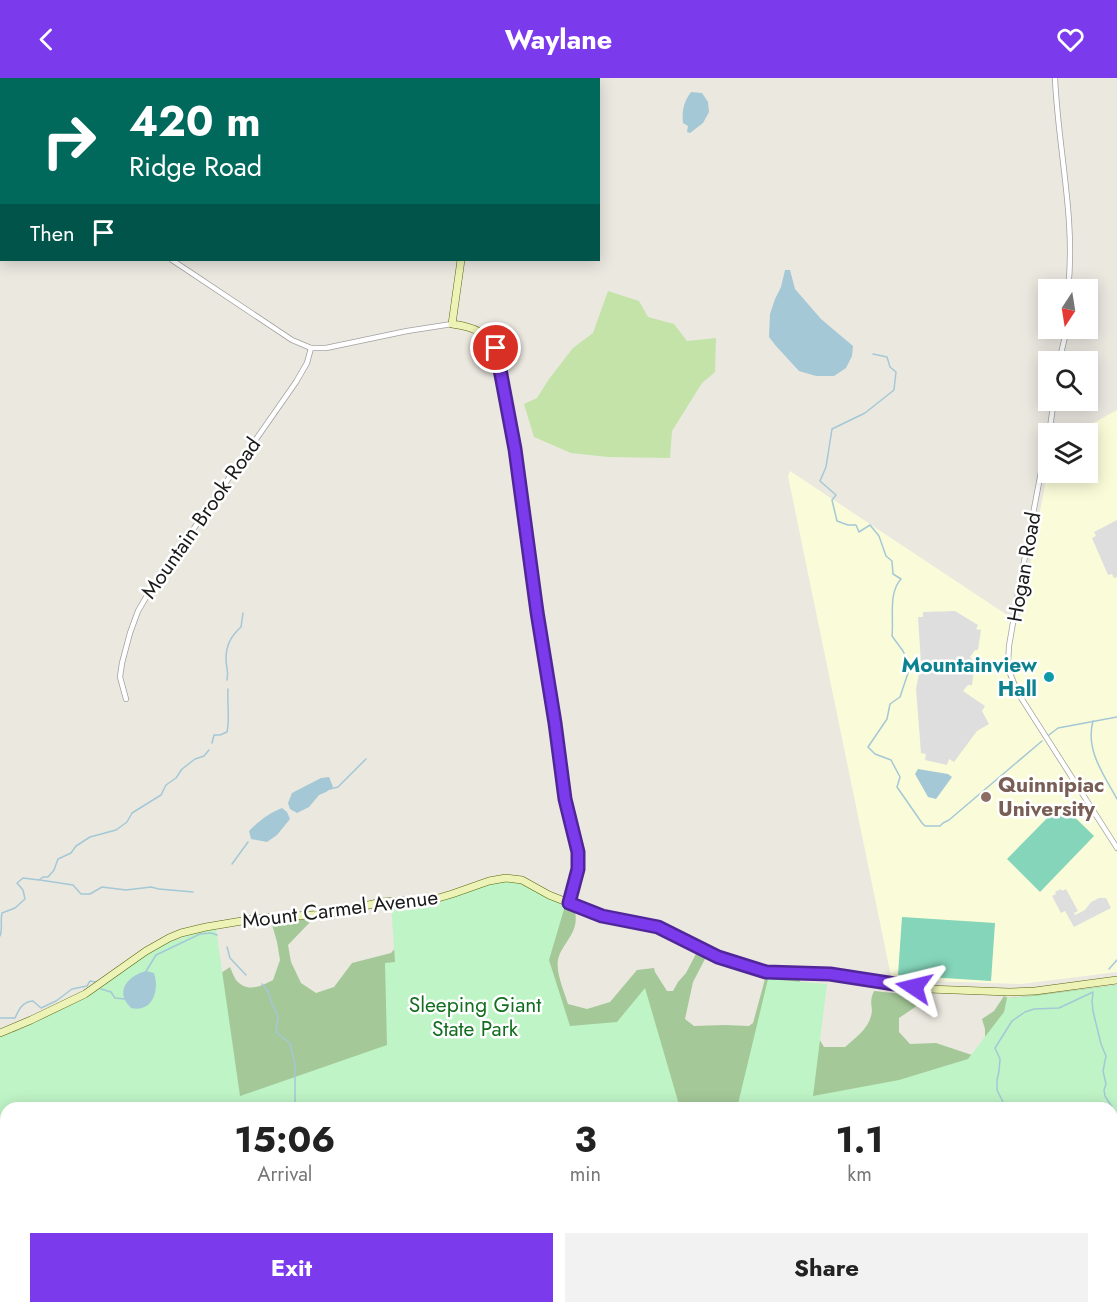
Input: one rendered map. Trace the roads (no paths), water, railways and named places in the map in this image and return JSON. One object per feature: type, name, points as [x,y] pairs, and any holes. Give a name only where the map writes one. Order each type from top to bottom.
[{"type":"main road","points":[[461,261],[452,324],[465,326],[485,334],[494,344],[500,360],[565,799],[578,852],[578,869],[569,903]]},
{"type":"main road","name":"Mount Carmel Avenue","points":[[0,1033],[85,994],[158,944],[181,933],[272,916],[328,914],[382,902],[435,899],[489,881],[506,878],[522,880],[549,895],[602,916],[658,927],[718,957],[773,973],[830,974],[928,990],[1009,992],[1035,991],[1117,980]]},
{"type":"street","points":[[1055,78],[1069,223],[1069,279]]},
{"type":"street","points":[[174,261],[292,340],[311,348],[340,346],[407,331],[452,324]]},
{"type":"street","name":"Mountain Brook Road","points":[[126,699],[120,677],[122,663],[140,608],[296,382],[307,363],[311,348]]},
{"type":"street","name":"Hogan Road","points":[[1039,483],[1017,596],[1009,646],[1009,671],[1018,693],[1117,848]]},
{"type":"water","points":[[691,92],[702,93],[708,102],[709,112],[703,123],[690,133],[687,132],[688,126],[683,123],[683,115],[685,103]]},
{"type":"water","points":[[785,270],[790,270],[795,289],[821,319],[853,346],[852,356],[846,368],[834,376],[816,376],[799,371],[769,337],[770,314]]},
{"type":"water","points":[[918,769],[948,774],[952,777],[936,799],[928,797],[915,774]]},
{"type":"water","points":[[329,777],[333,787],[319,795],[309,807],[297,813],[290,809],[288,803],[292,793],[321,778]]},
{"type":"water","points":[[282,808],[290,819],[277,835],[267,842],[251,839],[249,831],[264,818]]},
{"type":"water","points":[[146,971],[154,973],[156,980],[153,999],[144,1007],[131,1008],[123,995],[125,985],[132,978]]},
{"type":"waterway","points":[[873,354],[887,357],[890,367],[896,372],[894,390],[865,413],[832,429],[826,467],[820,481],[836,495],[832,500],[837,521],[856,525],[859,532],[870,525],[879,536],[886,556],[892,561],[893,574],[901,579],[894,591],[892,636],[903,651],[910,667],[900,697],[890,704],[887,719],[868,747],[875,754],[891,760],[900,777],[897,787],[922,823],[925,826],[940,826],[1042,741]]},
{"type":"waterway","points":[[227,680],[227,649],[232,637],[241,627],[243,613]]},
{"type":"waterway","points":[[212,743],[214,735],[227,732],[228,689]]},
{"type":"waterway","points":[[1049,735],[1058,728],[1117,717]]},
{"type":"waterway","points":[[1093,721],[1091,732],[1097,762],[1117,799]]},
{"type":"waterway","points":[[0,936],[2,913],[15,908],[25,899],[23,890],[17,883],[23,878],[39,880],[48,877],[54,870],[58,859],[71,853],[76,846],[90,837],[116,830],[127,822],[132,813],[161,795],[166,785],[176,778],[182,769],[195,759],[204,756],[209,750]]},
{"type":"waterway","points":[[330,789],[338,787],[366,759]]},
{"type":"waterway","points":[[232,864],[248,842]]},
{"type":"waterway","points":[[40,880],[73,885],[81,894],[90,894],[102,887],[126,890],[151,887],[193,892]]},
{"type":"waterway","points":[[145,973],[156,955],[200,934],[217,935]]},
{"type":"waterway","points":[[227,947],[230,958],[246,975]]},
{"type":"waterway","points":[[1109,969],[1117,960]]},
{"type":"waterway","points":[[0,1018],[15,1018],[26,1003],[33,1001],[41,1008],[56,1001],[72,989],[87,986],[90,981],[96,982]]},
{"type":"waterway","points":[[262,984],[268,991],[278,1015],[276,1032],[290,1043],[295,1065],[295,1102]]},
{"type":"waterway","points":[[101,989],[111,992],[115,998],[125,999]]},
{"type":"waterway","points":[[1003,1102],[997,1090],[1000,1059],[995,1048],[1012,1021],[1025,1012],[1034,1009],[1059,1008],[1093,992]]},
{"type":"waterway","points":[[1093,993],[1093,1011],[1106,1056],[1103,1071],[1106,1084],[1104,1090],[1109,1102]]},
{"type":"place","name":"Mountainview Hall","points":[[1049,677]]},
{"type":"place","name":"Quinnipiac University","points":[[986,797]]},
{"type":"park label","name":"Sleeping Giant State Park","points":[[475,1017]]}]
